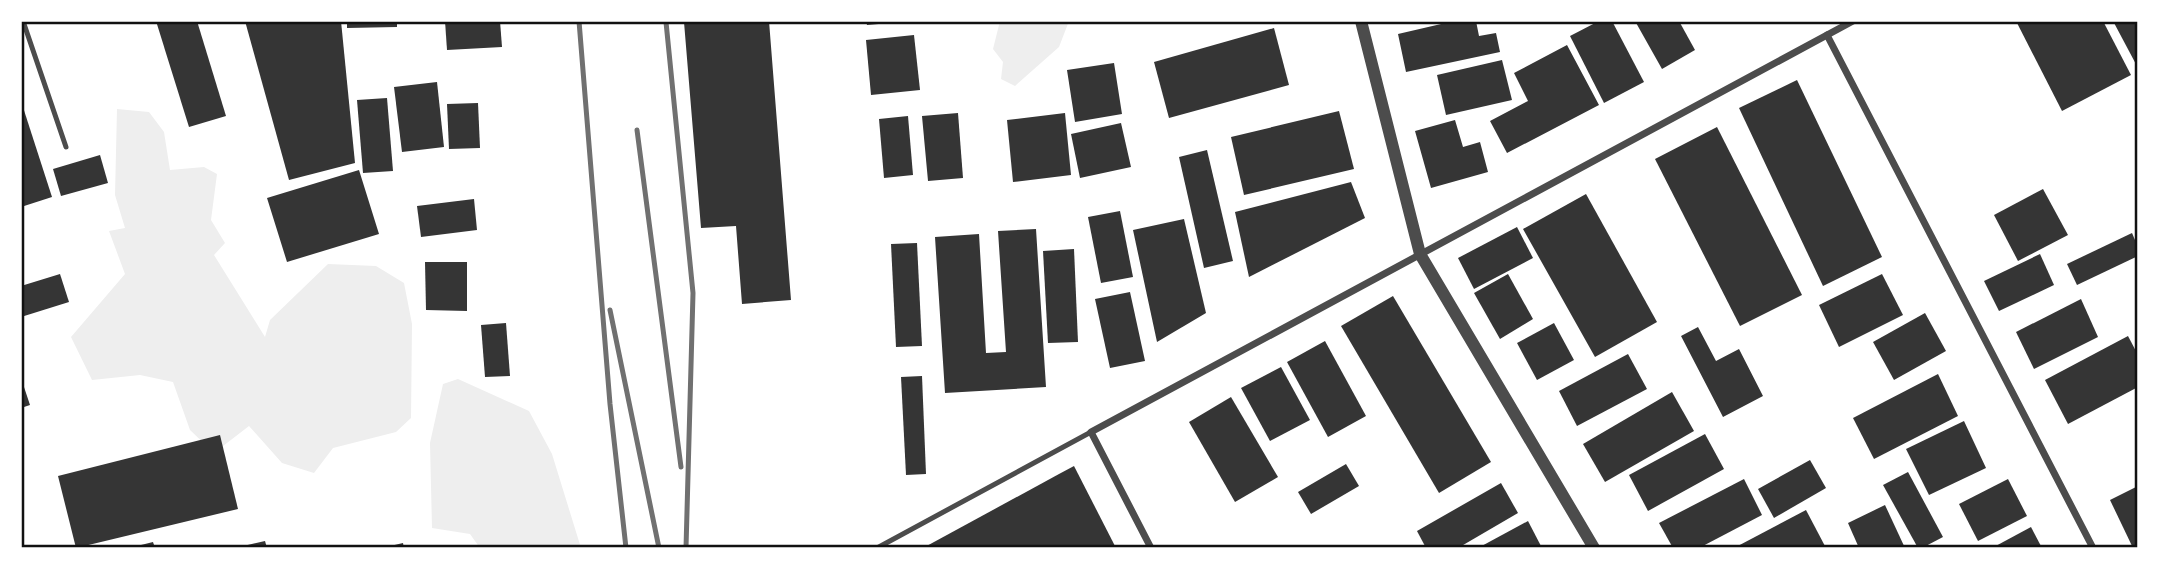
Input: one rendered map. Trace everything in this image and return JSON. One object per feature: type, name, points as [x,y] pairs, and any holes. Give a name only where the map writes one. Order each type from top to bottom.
[{"type":"street","points":[[1361,21],[1420,254],[1594,548]]},
{"type":"street","points":[[1150,548],[1091,432],[1853,21]]},
{"type":"street","points":[[1827,35],[2092,548]]},
{"type":"lane","points":[[23,21],[66,147]]},
{"type":"lane","points":[[877,548],[1091,432]]},
{"type":"shaded area","points":[[1000,21],[1069,21],[1059,47],[1015,86],[1001,79],[1003,62],[993,49]]},
{"type":"shaded area","points":[[117,109],[149,112],[164,132],[170,170],[204,167],[217,174],[211,220],[225,243],[214,255],[265,337],[270,320],[328,264],[376,266],[404,283],[412,324],[411,418],[396,432],[333,448],[314,473],[282,463],[249,426],[214,453],[190,430],[173,382],[140,375],[92,380],[71,337],[125,274],[109,231],[125,228],[115,195]]},
{"type":"shaded area","points":[[458,379],[529,411],[552,454],[581,548],[480,548],[470,534],[432,528],[430,443],[443,384]]},
{"type":"building","points":[[156,21],[197,21],[226,116],[189,127]]},
{"type":"building","points":[[245,21],[341,21],[355,163],[289,180]]},
{"type":"building","points":[[347,21],[397,21],[397,27],[347,28]]},
{"type":"building","points":[[445,21],[500,21],[502,47],[447,50]]},
{"type":"building","points":[[769,21],[791,300],[742,304],[736,226],[701,228],[684,22]]},
{"type":"building","points":[[866,21],[890,21],[890,23],[867,25]]},
{"type":"building","points":[[1454,21],[1476,21],[1479,36],[1496,33],[1500,52],[1406,72],[1398,34]]},
{"type":"building","points":[[1599,21],[1612,21],[1644,82],[1604,103],[1570,36]]},
{"type":"building","points":[[1635,21],[1679,21],[1695,50],[1662,69]]},
{"type":"building","points":[[2016,21],[2103,21],[2131,75],[2062,111]]},
{"type":"building","points":[[2113,21],[2138,21],[2138,68]]},
{"type":"building","points":[[1274,28],[1289,85],[1169,118],[1154,62]]},
{"type":"building","points":[[914,35],[920,90],[871,95],[866,40]]},
{"type":"building","points":[[1567,45],[1599,105],[1507,153],[1490,121],[1528,101],[1514,73]]},
{"type":"building","points":[[1502,60],[1512,100],[1446,115],[1437,75]]},
{"type":"building","points":[[1114,63],[1122,114],[1075,122],[1067,70]]},
{"type":"building","points":[[1797,80],[1882,257],[1823,286],[1739,108]]},
{"type":"building","points":[[437,82],[444,147],[402,152],[394,87]]},
{"type":"building","points":[[387,98],[393,171],[363,173],[357,100]]},
{"type":"building","points":[[21,101],[52,197],[21,207]]},
{"type":"building","points":[[478,103],[480,148],[449,149],[447,104]]},
{"type":"building","points":[[1339,111],[1354,169],[1244,195],[1231,137]]},
{"type":"building","points":[[958,113],[963,178],[928,181],[922,116]]},
{"type":"building","points":[[1065,113],[1071,175],[1013,182],[1007,120]]},
{"type":"building","points":[[908,116],[913,175],[884,178],[879,119]]},
{"type":"building","points":[[1455,120],[1463,147],[1480,142],[1488,172],[1431,188],[1415,131]]},
{"type":"building","points":[[1121,123],[1131,167],[1080,178],[1071,134]]},
{"type":"building","points":[[1717,127],[1802,295],[1740,326],[1655,159]]},
{"type":"building","points":[[1207,150],[1233,261],[1204,268],[1179,157]]},
{"type":"building","points":[[100,155],[108,183],[61,196],[53,169]]},
{"type":"building","points":[[359,170],[379,234],[287,262],[267,198]]},
{"type":"building","points":[[1351,182],[1365,218],[1249,277],[1235,212]]},
{"type":"building","points":[[2043,189],[2068,235],[2018,261],[1994,215]]},
{"type":"building","points":[[1586,194],[1657,322],[1595,357],[1523,229]]},
{"type":"building","points":[[474,199],[477,230],[421,237],[417,206]]},
{"type":"building","points":[[1120,211],[1133,277],[1101,283],[1088,217]]},
{"type":"building","points":[[1184,219],[1206,313],[1157,342],[1133,230]]},
{"type":"building","points":[[1517,227],[1533,258],[1474,289],[1458,258]]},
{"type":"building","points":[[1036,229],[1046,387],[945,393],[935,237],[979,234],[986,353],[1006,352],[998,231]]},
{"type":"building","points":[[2132,233],[2138,247],[2138,256],[2077,285],[2067,264]]},
{"type":"building","points":[[917,243],[922,346],[896,347],[891,244]]},
{"type":"building","points":[[1074,249],[1078,342],[1048,343],[1043,251]]},
{"type":"building","points":[[2040,254],[2054,285],[1999,311],[1984,281]]},
{"type":"building","points":[[425,262],[467,262],[467,311],[426,310]]},
{"type":"building","points":[[60,274],[69,302],[21,317],[21,286]]},
{"type":"building","points":[[1508,274],[1533,319],[1500,339],[1474,293]]},
{"type":"building","points":[[1882,274],[1903,315],[1839,347],[1819,305]]},
{"type":"building","points":[[1130,292],[1145,361],[1110,368],[1095,299]]},
{"type":"building","points":[[1393,296],[1491,462],[1439,493],[1341,326]]},
{"type":"building","points":[[2081,299],[2098,337],[2034,369],[2016,332]]},
{"type":"building","points":[[1925,313],[1946,351],[1894,380],[1873,342]]},
{"type":"building","points":[[506,323],[510,376],[485,377],[481,325]]},
{"type":"building","points":[[1554,323],[1574,360],[1537,380],[1517,343]]},
{"type":"building","points":[[1698,327],[1716,361],[1739,349],[1763,396],[1723,417],[1681,336]]},
{"type":"building","points":[[2128,336],[2138,355],[2138,387],[2068,424],[2045,380]]},
{"type":"building","points":[[1325,341],[1366,416],[1328,437],[1287,362]]},
{"type":"building","points":[[1628,354],[1647,389],[1577,426],[1559,391]]},
{"type":"building","points":[[1281,367],[1310,420],[1270,441],[1241,388]]},
{"type":"building","points":[[1938,374],[1958,416],[1874,459],[1853,418]]},
{"type":"building","points":[[922,376],[926,474],[906,475],[901,377]]},
{"type":"building","points":[[21,378],[30,405],[21,408]]},
{"type":"building","points":[[1672,392],[1694,431],[1605,482],[1583,444]]},
{"type":"building","points":[[1231,397],[1278,477],[1235,502],[1189,422]]},
{"type":"building","points":[[1964,421],[1986,468],[1929,495],[1906,449]]},
{"type":"building","points":[[1705,434],[1724,469],[1648,511],[1629,475]]},
{"type":"building","points":[[220,435],[238,509],[76,548],[58,476]]},
{"type":"building","points":[[1810,460],[1826,488],[1774,518],[1758,489]]},
{"type":"building","points":[[1346,464],[1359,486],[1311,514],[1298,492]]},
{"type":"building","points":[[1074,466],[1116,548],[923,548],[1059,474]]},
{"type":"building","points":[[1908,472],[1943,537],[1922,548],[1918,548],[1883,485]]},
{"type":"building","points":[[1744,479],[1762,515],[1699,548],[1673,548],[1659,523]]},
{"type":"building","points":[[2008,479],[2027,516],[1978,541],[1959,504]]},
{"type":"building","points":[[1501,483],[1518,513],[1458,548],[1426,548],[1417,531]]},
{"type":"building","points":[[2138,486],[2138,548],[2133,548],[2110,500]]},
{"type":"building","points":[[1885,505],[1905,548],[1859,548],[1848,523]]},
{"type":"building","points":[[1806,510],[1826,548],[1734,548]]},
{"type":"building","points":[[1528,521],[1542,548],[1478,548]]},
{"type":"building","points":[[2031,527],[2042,548],[1992,548]]},
{"type":"building","points":[[265,541],[267,548],[239,548],[239,547]]},
{"type":"building","points":[[153,542],[155,548],[133,548],[133,547]]},
{"type":"building","points":[[403,543],[404,548],[386,548],[386,547]]},
{"type":"railway","points":[[579,21],[610,404],[626,548]]},
{"type":"railway","points":[[666,22],[693,293],[686,548]]},
{"type":"railway","points":[[637,130],[681,467]]},
{"type":"railway","points":[[610,310],[659,548]]}]
